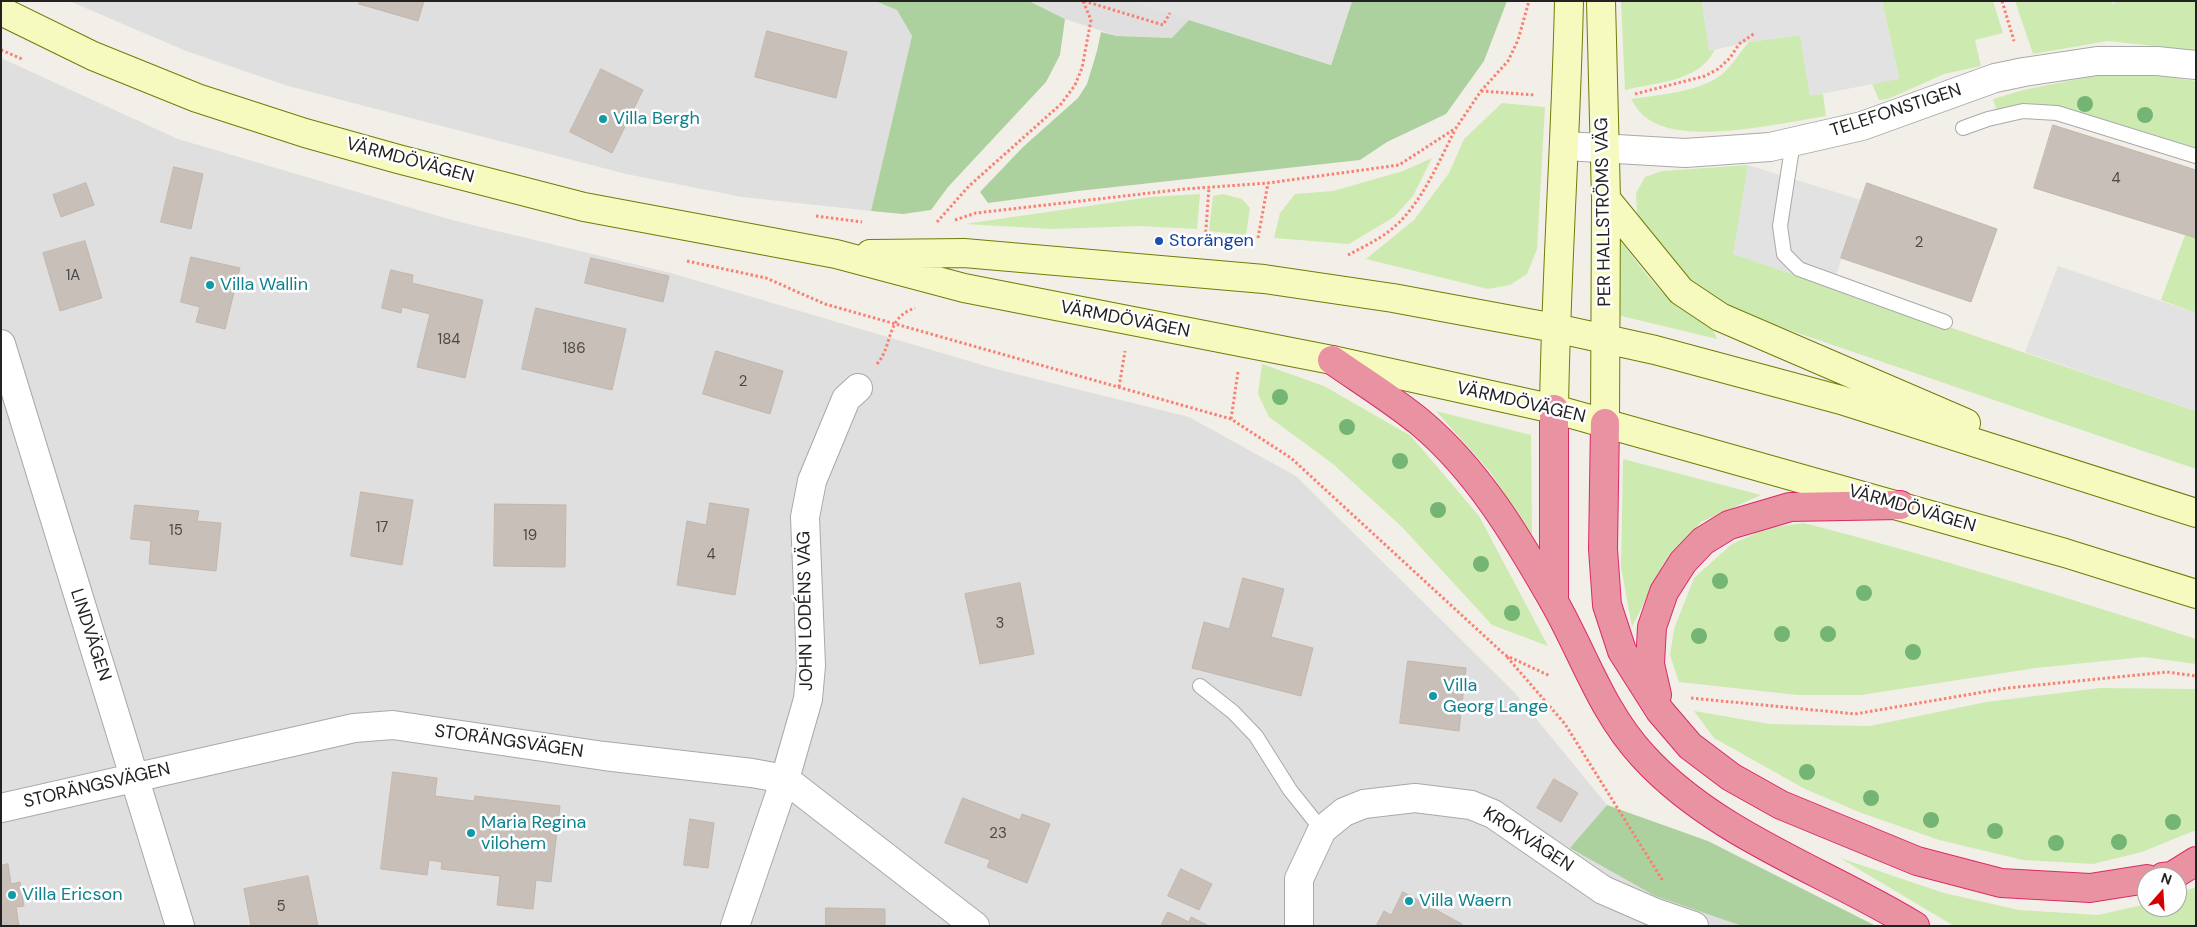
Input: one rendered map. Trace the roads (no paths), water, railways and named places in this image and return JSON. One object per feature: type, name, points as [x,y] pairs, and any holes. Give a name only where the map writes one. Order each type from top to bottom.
[{"type":"highway","points":[[1332,360],[1421,424],[1460,461],[1495,505],[1554,602],[1603,701],[1642,756],[1691,801],[1762,843],[1916,926]]},
{"type":"highway","points":[[1554,409],[1554,602]]},
{"type":"highway","points":[[1605,423],[1603,549],[1607,605],[1622,652],[1660,711],[1690,746],[1731,777],[1781,805],[1917,861],[2001,883],[2090,888],[2137,881]]},
{"type":"highway","points":[[1660,711],[1650,664],[1652,628],[1664,592],[1683,562],[1703,540],[1729,525],[1790,507],[1900,506]]},
{"type":"main road","name":"PER HALLSTRÖMS VÄG","points":[[1554,409],[1555,328],[1565,146],[1569,1]]},
{"type":"main road","name":"PER HALLSTRÖMS VÄG","points":[[1601,1],[1606,200],[1605,423]]},
{"type":"main road","name":"VÄRMDÖVÄGEN","points":[[1,11],[93,56],[197,98],[305,133],[584,207],[836,254],[964,288],[1332,360],[1554,409],[2065,553],[2196,594]]},
{"type":"main road","name":"VÄRMDÖVÄGEN","points":[[1606,200],[1681,291],[1720,317],[2091,478]]},
{"type":"main road","name":"VÄRMDÖVÄGEN","points":[[836,254],[964,253],[1264,279],[1393,298],[1555,328],[1606,339],[1841,400],[2196,512]]},
{"type":"street","name":"TELEFONSTIGEN","points":[[1565,146],[1604,150],[1685,153],[1770,147],[1862,126],[1995,78],[2024,72],[2097,61],[2157,61],[2196,65]]},
{"type":"street","name":"LINDVÄGEN","points":[[1,344],[180,926]]},
{"type":"street","name":"JOHN LODÉNS VÄG","points":[[734,926],[785,779],[808,699],[811,666],[805,516],[812,480],[846,399],[858,388]]},
{"type":"street","name":"STORÄNGSVÄGEN","points":[[1,808],[354,728],[393,725],[604,756],[752,773],[785,779],[975,926]]},
{"type":"street","name":"KROKVÄGEN","points":[[1299,926],[1299,879],[1322,830],[1344,812],[1364,804],[1415,798],[1472,806],[1492,814],[1603,890],[1686,925]]},
{"type":"lane","points":[[1963,128],[1988,119],[2023,111],[2056,113],[2196,156]]},
{"type":"lane","points":[[1793,142],[1780,226],[1784,254],[1798,269],[1945,322]]},
{"type":"lane","points":[[1200,686],[1233,712],[1256,736],[1290,790],[1322,830]]},
{"type":"place","name":"Villa Bergh","points":[[603,119]]},
{"type":"place","name":"Storängen","points":[[1159,241]]},
{"type":"place","name":"Villa Wallin","points":[[210,285]]},
{"type":"place","name":"Villa Georg Lange","points":[[1433,696]]},
{"type":"place","name":"Maria Regina vilohem","points":[[471,833]]},
{"type":"place","name":"Villa Ericson","points":[[12,895]]},
{"type":"place","name":"Villa Waern","points":[[1409,901]]}]
